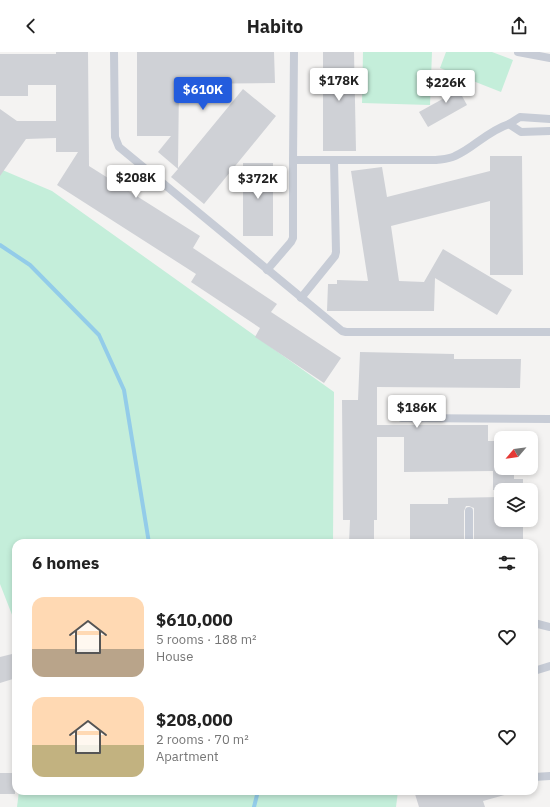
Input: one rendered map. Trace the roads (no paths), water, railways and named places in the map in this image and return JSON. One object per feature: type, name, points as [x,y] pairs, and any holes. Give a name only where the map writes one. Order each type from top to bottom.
[{"type":"lane","points":[[114,52],[115,137],[118,147],[338,329],[346,332],[550,332]]},
{"type":"lane","points":[[267,270],[293,238],[294,52]]},
{"type":"lane","points":[[518,52],[550,58]]},
{"type":"lane","points":[[293,160],[447,159],[462,152],[494,130],[509,124],[520,117],[550,119]]},
{"type":"lane","points":[[509,124],[522,132],[550,131]]},
{"type":"lane","points":[[301,298],[335,256],[336,252],[334,160]]},
{"type":"lane","points":[[402,418],[550,420]]},
{"type":"lane","points":[[468,511],[469,539]]},
{"type":"lane","points":[[538,624],[550,627]]},
{"type":"lane","points":[[538,669],[550,666]]},
{"type":"lane","points":[[538,776],[550,776]]},
{"type":"waterway","points":[[0,245],[30,265],[99,335],[124,390],[148,539]]},
{"type":"waterway","points":[[254,807],[257,795]]}]
